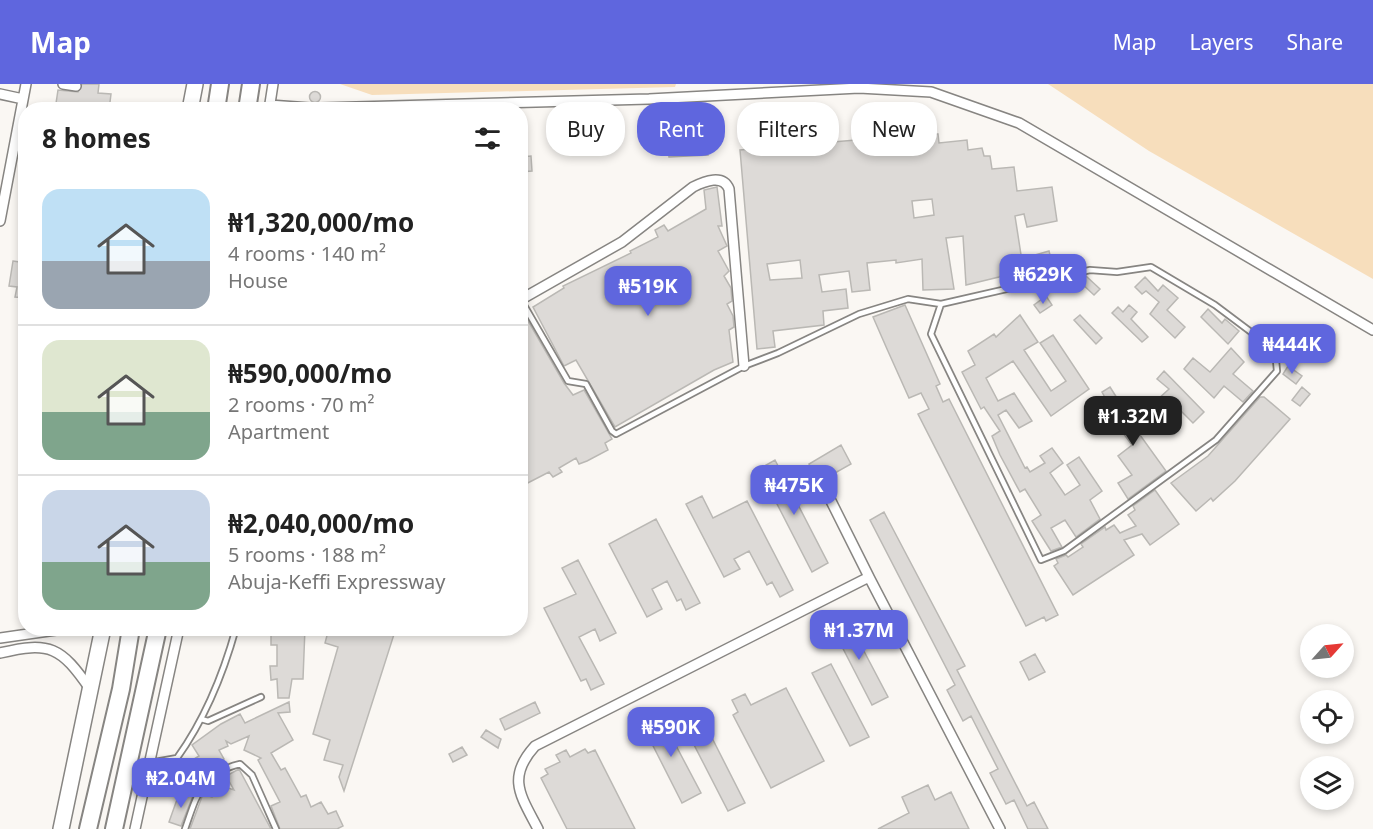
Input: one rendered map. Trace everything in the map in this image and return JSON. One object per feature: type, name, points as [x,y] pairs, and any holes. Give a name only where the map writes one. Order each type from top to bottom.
[{"type":"highway","points":[[192,102],[195,84]]},
{"type":"highway","points":[[217,102],[220,84]]},
{"type":"highway","points":[[248,102],[251,84]]},
{"type":"highway","points":[[61,829],[101,636]]},
{"type":"highway","points":[[88,829],[121,689],[130,636]]},
{"type":"highway","points":[[114,829],[156,636]]},
{"type":"street","points":[[22,102],[26,84]]},
{"type":"street","points":[[63,84],[76,86]]},
{"type":"street","points":[[271,102],[273,84]]},
{"type":"street","points":[[528,102],[859,88],[931,93],[1018,123],[1373,330]]},
{"type":"street","points":[[0,94],[23,99]]},
{"type":"street","points":[[0,221],[18,126]]},
{"type":"street","points":[[528,296],[622,242],[693,187],[703,182],[721,180],[729,189],[744,366]]},
{"type":"street","points":[[828,495],[1000,829]]},
{"type":"street","points":[[538,829],[518,790],[521,765],[535,746],[869,577]]},
{"type":"street","points":[[0,638],[18,635]]},
{"type":"street","points":[[135,829],[177,636]]},
{"type":"street","points":[[0,653],[33,647],[54,650],[68,659],[91,690]]},
{"type":"lane","points":[[528,312],[568,381],[586,384],[612,431],[616,434],[744,366],[778,353],[859,314],[908,299],[941,304],[1090,270],[1117,272],[1151,267],[1215,305],[1275,350],[1277,371],[1216,440],[1064,551],[1041,560],[931,334],[941,304]]},
{"type":"lane","points":[[149,763],[177,758],[210,705],[233,636]]},
{"type":"lane","points":[[201,719],[208,721],[261,697]]},
{"type":"lane","points":[[185,829],[198,792],[208,777],[240,764],[252,775],[276,829]]},
{"type":"shaded area","points":[[340,84],[676,84],[675,87],[372,95]]},
{"type":"shaded area","points":[[1048,84],[1373,84],[1373,279],[1149,151]]},
{"type":"building","points":[[82,84],[99,84],[98,93],[111,94],[110,102],[56,102],[58,90],[78,92]]},
{"type":"building","points":[[315,92],[319,93],[319,101],[315,102],[311,101],[310,97],[311,93]]},
{"type":"building","points":[[937,134],[939,143],[967,140],[968,150],[982,148],[984,156],[990,156],[992,169],[1014,167],[1017,191],[1052,187],[1057,221],[1027,227],[1024,214],[1015,216],[1024,274],[1012,276],[1010,271],[999,277],[966,285],[963,236],[946,238],[954,289],[923,290],[922,259],[896,263],[896,260],[867,263],[870,290],[852,292],[849,271],[819,275],[822,292],[846,289],[848,308],[823,311],[824,325],[773,331],[775,347],[757,349],[741,156],[839,156],[839,141],[851,140],[851,156],[937,156]],"holes":[[[932,199],[934,215],[914,218],[912,201]],[[800,260],[802,278],[770,280],[767,264]]]},
{"type":"building","points":[[528,156],[531,156],[532,171],[528,171]]},
{"type":"building","points":[[717,187],[722,226],[718,226],[727,246],[718,251],[729,271],[724,276],[731,288],[732,301],[727,304],[733,316],[734,327],[729,330],[733,362],[714,370],[615,427],[576,360],[564,366],[533,307],[564,288],[563,286],[631,253],[630,251],[658,237],[655,230],[664,225],[668,231],[706,209],[704,190]]},
{"type":"building","points":[[1049,251],[1053,267],[1040,270],[1035,255]]},
{"type":"building","points":[[13,261],[18,262],[18,297],[15,297],[17,287],[9,286]]},
{"type":"building","points":[[1086,276],[1100,289],[1094,295],[1080,282]]},
{"type":"building","points":[[1145,277],[1158,291],[1163,285],[1178,298],[1167,310],[1185,327],[1175,338],[1150,314],[1159,302],[1146,291],[1142,294],[1135,287]]},
{"type":"building","points":[[1046,296],[1052,305],[1040,313],[1034,305]]},
{"type":"building","points":[[905,305],[940,384],[936,386],[943,402],[949,399],[1058,615],[1046,621],[1044,617],[1026,626],[918,414],[929,409],[921,393],[909,398],[887,349],[873,317]]},
{"type":"building","points":[[1129,305],[1137,312],[1131,319],[1148,337],[1142,342],[1112,313],[1118,307],[1123,312]]},
{"type":"building","points":[[1208,309],[1222,323],[1225,319],[1239,331],[1228,344],[1201,317]]},
{"type":"building","points":[[1020,315],[1038,342],[1024,350],[1051,391],[1066,381],[1040,343],[1053,335],[1089,389],[1051,416],[1013,361],[986,378],[998,401],[1014,393],[1032,421],[1019,428],[1006,410],[998,415],[1025,468],[1027,467],[1030,472],[1045,463],[1040,456],[1052,448],[1063,463],[1050,473],[1065,495],[1080,485],[1067,465],[1079,457],[1102,491],[1090,500],[1100,519],[1076,537],[1065,520],[1051,528],[1062,547],[1051,551],[1032,521],[1041,515],[1025,489],[1020,492],[1000,455],[992,436],[1000,431],[984,407],[981,409],[962,372],[975,365],[968,351],[994,334],[996,337]]},
{"type":"building","points":[[1080,315],[1102,338],[1096,344],[1074,320]]},
{"type":"building","points":[[528,321],[564,383],[573,395],[584,390],[612,439],[605,443],[608,450],[587,461],[579,464],[576,458],[559,468],[562,472],[553,477],[549,472],[528,483]]},
{"type":"building","points":[[1263,347],[1269,353],[1263,358],[1257,352]]},
{"type":"building","points":[[1231,348],[1244,362],[1233,374],[1253,391],[1243,402],[1224,386],[1214,398],[1184,369],[1193,358],[1210,372]]},
{"type":"building","points":[[1288,366],[1302,376],[1296,384],[1283,374]]},
{"type":"building","points":[[1164,371],[1204,412],[1193,423],[1177,407],[1157,425],[1145,411],[1169,389],[1157,379]]},
{"type":"building","points":[[1110,387],[1122,406],[1137,398],[1143,408],[1127,417],[1166,471],[1128,499],[1118,483],[1132,475],[1118,456],[1132,445],[1106,410],[1110,407],[1102,392]]},
{"type":"building","points":[[1302,387],[1310,394],[1300,406],[1292,400]]},
{"type":"building","points":[[1260,397],[1264,397],[1290,419],[1235,481],[1213,501],[1211,498],[1196,511],[1171,483],[1208,456]]},
{"type":"building","points":[[841,445],[851,464],[819,482],[809,464]]},
{"type":"building","points":[[775,460],[828,563],[812,572],[759,469]]},
{"type":"building","points":[[1155,490],[1179,524],[1150,545],[1142,534],[1124,540],[1134,555],[1073,595],[1054,566],[1058,563],[1056,559],[1066,555],[1068,557],[1083,547],[1081,544],[1105,527],[1106,530],[1114,525],[1120,533],[1136,526],[1128,515],[1135,510],[1133,506]]},
{"type":"building","points":[[702,496],[713,518],[747,501],[793,590],[780,597],[772,582],[767,585],[749,551],[734,559],[740,569],[724,577],[686,504]]},
{"type":"building","points":[[884,512],[965,666],[957,670],[1027,806],[1034,802],[1048,829],[1028,829],[1014,800],[1006,804],[990,773],[998,769],[971,716],[963,721],[947,690],[955,685],[870,520]]},
{"type":"building","points":[[656,519],[700,603],[686,610],[681,599],[677,601],[667,581],[652,589],[662,609],[647,617],[609,544]]},
{"type":"building","points":[[578,560],[616,633],[600,641],[595,629],[579,637],[604,684],[591,690],[586,679],[581,681],[544,608],[576,594],[562,568]]},
{"type":"building","points":[[845,615],[888,697],[872,705],[835,633],[838,631],[833,621]]},
{"type":"building","points":[[271,636],[305,636],[303,679],[292,679],[289,698],[278,698],[277,679],[271,680],[270,666],[277,666],[277,645],[271,645]]},
{"type":"building","points":[[327,636],[393,636],[344,791],[339,777],[343,765],[324,760],[330,740],[313,734],[338,647],[325,643]]},
{"type":"building","points":[[1035,654],[1045,672],[1029,680],[1020,662]]},
{"type":"building","points":[[831,664],[869,737],[850,746],[812,673]]},
{"type":"building","points":[[786,688],[824,761],[771,788],[733,715],[738,712],[732,700],[745,694],[751,705]]},
{"type":"building","points":[[289,702],[290,712],[278,713],[293,740],[271,753],[281,770],[285,768],[301,797],[306,795],[311,807],[321,802],[328,814],[336,811],[343,826],[337,829],[280,829],[271,806],[280,802],[258,760],[261,758],[244,750],[249,736],[231,744],[226,741],[228,746],[219,750],[224,759],[201,772],[194,759],[199,756],[192,745],[221,724],[240,714],[245,723]]},
{"type":"building","points":[[535,702],[540,713],[505,730],[500,719]]},
{"type":"building","points":[[655,711],[661,722],[663,721],[701,793],[682,803],[645,730],[648,728],[642,718]]},
{"type":"building","points":[[707,728],[745,803],[728,811],[690,737]]},
{"type":"building","points":[[486,730],[501,739],[498,748],[481,737]]},
{"type":"building","points":[[462,747],[467,755],[453,762],[449,754]]},
{"type":"building","points":[[585,749],[588,753],[595,750],[635,829],[567,829],[541,778],[548,774],[545,769],[560,762],[556,755],[566,750],[570,757]]},
{"type":"building","points":[[239,769],[271,829],[190,829],[203,794],[212,797],[216,784],[234,790],[226,776]]},
{"type":"building","points":[[928,785],[935,800],[951,792],[969,829],[878,829],[909,813],[902,797]]},
{"type":"building","points":[[180,791],[184,798],[194,793],[181,826],[169,822]]}]
